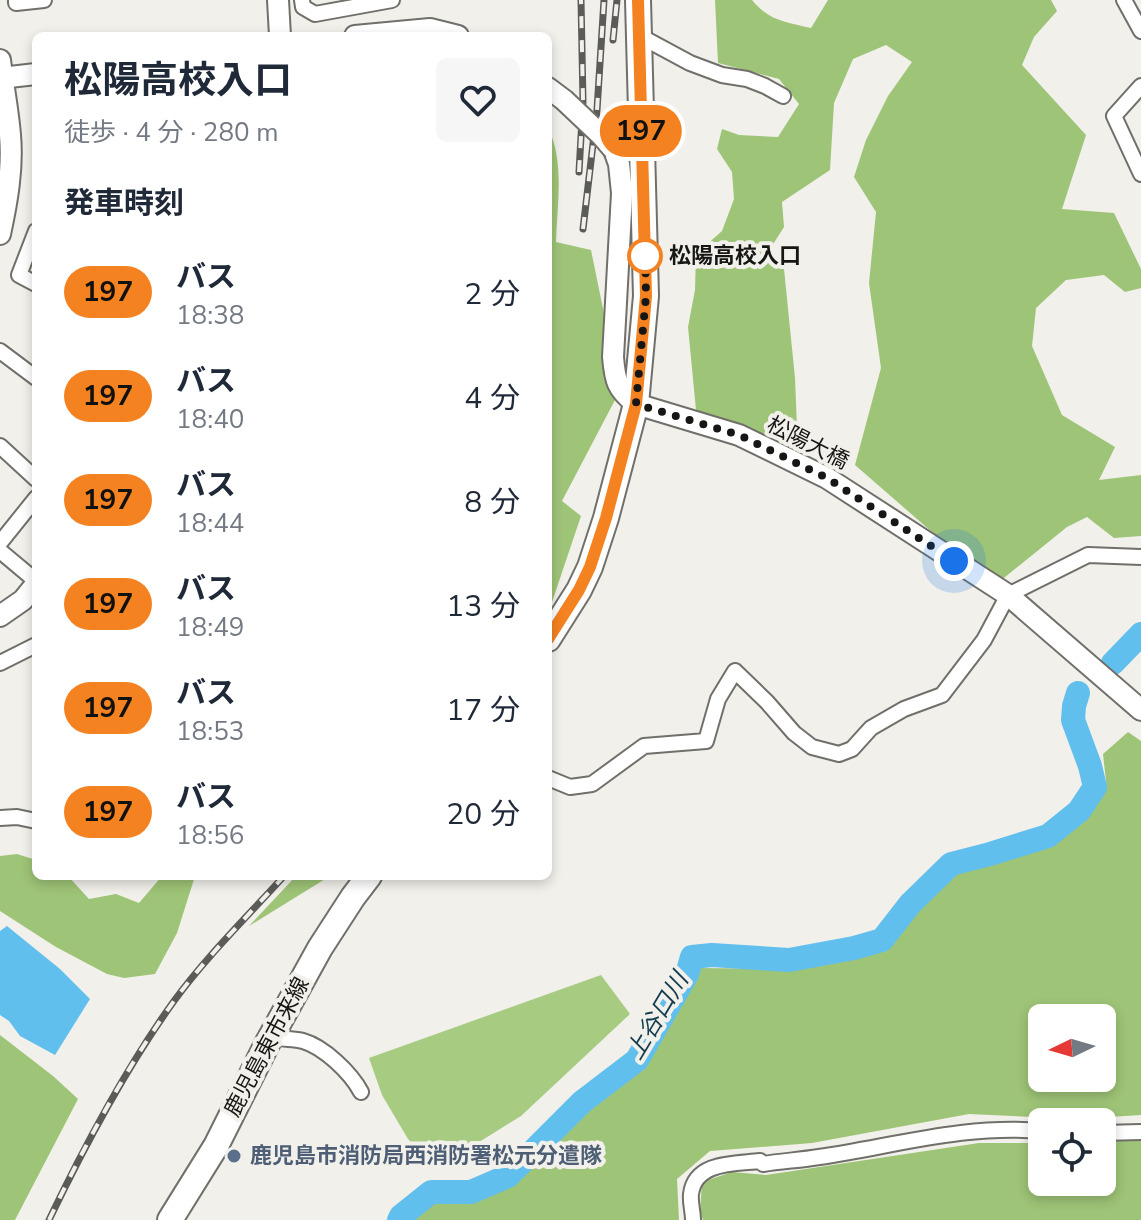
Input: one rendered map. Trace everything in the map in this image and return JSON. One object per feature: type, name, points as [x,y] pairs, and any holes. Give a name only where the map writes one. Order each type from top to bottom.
[{"type":"main road","points":[[552,633],[590,567],[636,404],[646,296],[638,0]]},
{"type":"main road","name":"鹿児島東市来線","points":[[170,1220],[216,1146],[271,1036],[320,948],[366,880]]},
{"type":"street","points":[[16,0],[16,3],[44,0]]},
{"type":"street","points":[[278,0],[280,32]]},
{"type":"street","points":[[302,0],[303,7],[315,14],[392,0]]},
{"type":"street","points":[[1124,0],[1140,25]]},
{"type":"street","points":[[398,32],[430,29],[442,32]]},
{"type":"street","points":[[638,35],[690,63],[722,75],[747,79],[783,96]]},
{"type":"street","points":[[0,234],[10,180],[10,136],[1,72],[32,74]]},
{"type":"street","points":[[1141,86],[1114,116],[1141,174]]},
{"type":"street","points":[[556,94],[601,135],[614,150],[619,164],[622,193],[614,374],[621,391],[636,404]]},
{"type":"street","points":[[32,241],[19,275],[32,282]]},
{"type":"street","points":[[0,351],[32,375]]},
{"type":"street","name":"松陽大橋","points":[[636,404],[739,435],[827,478],[1008,595],[1141,710]]},
{"type":"street","points":[[0,446],[32,475]]},
{"type":"street","points":[[0,543],[32,503]]},
{"type":"street","points":[[0,551],[32,579]]},
{"type":"street","points":[[552,780],[570,787],[592,784],[644,746],[706,741],[718,699],[735,671],[794,733],[812,747],[839,754],[852,749],[871,728],[904,709],[942,695],[984,640],[1008,595],[1088,555],[1141,557]]},
{"type":"street","points":[[0,616],[23,600],[32,588]]},
{"type":"street","points":[[0,663],[32,647]]},
{"type":"street","points":[[0,818],[32,820]]},
{"type":"street","points":[[271,1036],[314,1045],[353,1077],[361,1092]]},
{"type":"street","points":[[693,1220],[691,1193],[694,1185],[698,1177],[718,1165],[760,1161],[763,1164],[818,1157],[957,1132],[1028,1130]]},
{"type":"street","points":[[1116,1134],[1141,1132]]},
{"type":"green space","points":[[715,0],[752,0],[772,17],[811,28],[828,0],[1051,0],[1057,11],[1034,37],[1022,65],[1086,135],[1062,209],[1114,213],[1141,269],[1141,288],[1125,292],[1104,275],[1066,280],[1036,308],[1032,346],[1062,415],[1115,447],[1099,480],[1141,475],[1141,536],[1114,538],[1087,517],[1067,527],[994,586],[855,465],[881,368],[869,283],[876,212],[854,177],[866,140],[888,96],[912,62],[886,45],[853,59],[834,103],[830,170],[782,202],[784,227],[765,257],[784,269],[795,378],[798,453],[696,410],[688,327],[695,290],[696,254],[722,231],[734,199],[732,172],[717,149],[722,129],[739,135],[778,137],[799,104],[779,79],[718,63]]},
{"type":"green space","points":[[552,138],[558,169],[556,242],[591,250],[609,338],[605,381],[615,400],[562,501],[581,516],[552,602]]},
{"type":"green space","points":[[1128,732],[1141,741],[1141,1115],[1116,1117],[1116,1108],[1028,1108],[1028,1117],[969,1114],[812,1143],[710,1151],[677,1179],[679,1220],[406,1220],[431,1201],[474,1199],[515,1182],[591,1106],[649,1059],[697,968],[790,969],[888,947],[953,871],[1047,845],[1082,822],[1106,781],[1103,754]]},
{"type":"green space","points":[[17,854],[32,859],[32,880],[72,880],[89,899],[116,894],[139,903],[159,880],[194,880],[177,933],[155,974],[124,978],[107,974],[56,947],[0,911],[0,856]]},
{"type":"green space","points":[[292,880],[324,880],[249,926]]},
{"type":"green space","points":[[601,975],[630,1014],[521,1116],[436,1169],[408,1139],[382,1095],[369,1058]]},
{"type":"green space","points":[[0,1035],[78,1099],[15,1220],[0,1220]]},
{"type":"green space","points":[[1141,1140],[1141,1220],[703,1220],[700,1211],[702,1182],[732,1172],[766,1175],[979,1143],[1028,1143],[1028,1196],[1116,1196],[1116,1141]]},
{"type":"water","points":[[7,926],[60,969],[90,999],[55,1055],[20,1036],[0,1015],[0,931]]},
{"type":"waterway","name":"上谷口川","points":[[1113,663],[1141,634]]},
{"type":"waterway","name":"上谷口川","points":[[399,1220],[431,1192],[471,1192],[508,1176],[582,1102],[637,1060],[687,974],[692,957],[712,955],[789,960],[882,940],[910,904],[951,864],[1048,836],[1079,811],[1095,787],[1073,720],[1078,693]]},
{"type":"railway","points":[[579,172],[583,101],[581,0]]},
{"type":"railway","points":[[583,229],[597,110],[604,0]]},
{"type":"railway","points":[[613,40],[617,0]]},
{"type":"railway","points":[[49,1220],[107,1108],[156,1027],[199,969],[280,880]]},
{"type":"bus line","name":"197","points":[[552,633],[590,567],[636,404],[646,296],[638,0]]},
{"type":"place","name":"松陽高校入口","points":[[645,256]]},
{"type":"place","name":"鹿児島市消防局西消防署松元分遣隊","points":[[234,1156]]},
{"type":"route","points":[[645,256],[645,243],[646,296],[636,404],[739,435],[827,478],[954,561]]}]
